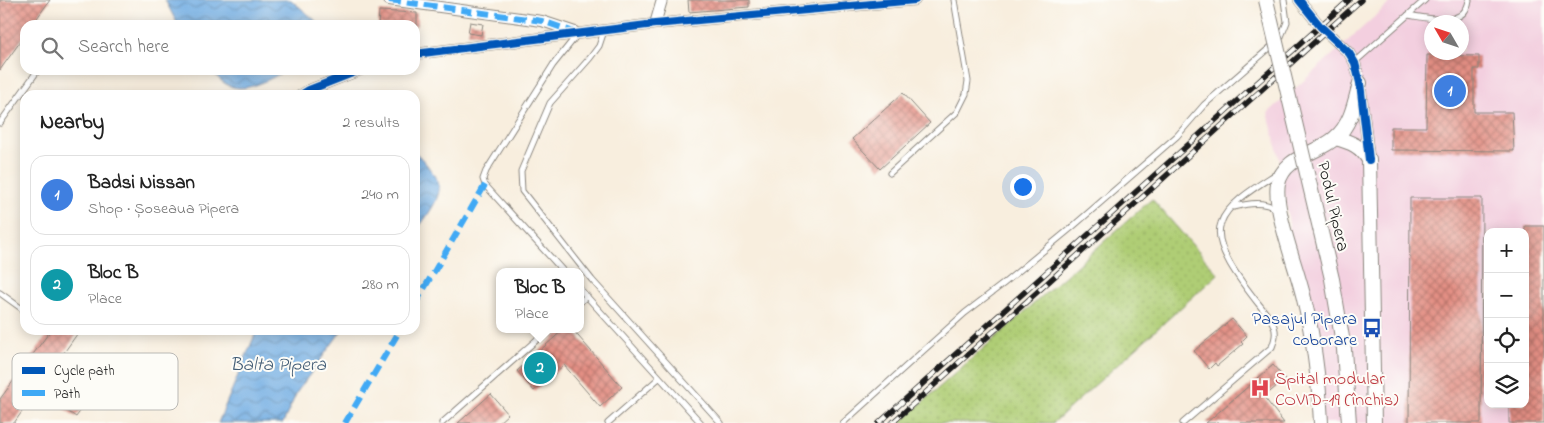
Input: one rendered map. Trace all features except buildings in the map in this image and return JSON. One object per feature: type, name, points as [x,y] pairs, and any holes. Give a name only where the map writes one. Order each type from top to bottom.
[{"type":"main road","name":"Podul Pipera","points":[[1266,0],[1334,288],[1344,349],[1349,423]]},
{"type":"main road","points":[[1321,423],[1314,341],[1304,296],[1279,210],[1278,184],[1287,166],[1335,138],[1344,127],[1353,111],[1360,83]]},
{"type":"main road","points":[[1335,138],[1356,146],[1369,160],[1374,423]]},
{"type":"street","points":[[389,0],[542,21],[579,33]]},
{"type":"street","points":[[655,24],[662,0]]},
{"type":"street","points":[[420,53],[655,24],[915,0]]},
{"type":"street","points":[[1299,0],[1326,32],[1349,53],[1355,63],[1360,83],[1369,160]]},
{"type":"street","points":[[308,90],[347,75]]},
{"type":"lane","points":[[890,173],[957,112],[966,94],[968,81],[954,0]]},
{"type":"lane","points":[[843,423],[965,312],[1033,259],[1177,136],[1204,105],[1280,39],[1287,22],[1284,0]]},
{"type":"lane","points":[[1355,63],[1425,0]]},
{"type":"lane","points":[[1408,15],[1432,19],[1452,19],[1464,13],[1468,8],[1469,0]]},
{"type":"lane","points":[[583,268],[522,191],[521,171],[550,103],[599,46],[604,30]]},
{"type":"lane","points":[[560,268],[484,185],[483,179],[486,171],[552,65],[579,33]]},
{"type":"lane","points":[[23,90],[34,75]]},
{"type":"lane","points":[[0,122],[20,95]]},
{"type":"lane","points":[[1183,423],[1272,347],[1276,329],[1231,265],[1220,240],[1221,222],[1246,195],[1287,166]]},
{"type":"lane","points":[[1232,208],[1259,203],[1271,205],[1279,210]]},
{"type":"lane","points":[[584,270],[721,423]]},
{"type":"lane","points":[[0,293],[20,307]]},
{"type":"lane","points":[[584,293],[701,423]]},
{"type":"lane","points":[[442,423],[544,333]]},
{"type":"lane","points":[[608,423],[659,378]]},
{"type":"shaded area","points":[[1393,0],[1544,0],[1544,423],[1313,423],[1310,356],[1303,324],[1280,161],[1268,113]]},
{"type":"green space","points":[[1152,199],[1218,274],[1053,423],[899,423]]},
{"type":"water","points":[[165,0],[291,0],[315,20],[175,20]]},
{"type":"water","points":[[216,75],[277,75],[257,85],[238,88],[220,80]]},
{"type":"water","points":[[420,157],[433,174],[439,187],[437,198],[420,225]]},
{"type":"water","name":"Balta Pipera","points":[[255,335],[338,335],[297,392],[283,423],[218,423]]},
{"type":"railway","points":[[879,423],[1349,0]]},
{"type":"railway","points":[[892,423],[1361,0]]},
{"type":"marked path","points":[[389,0],[542,21],[574,32]]},
{"type":"marked path","points":[[420,296],[485,185]]},
{"type":"marked path","points":[[345,423],[397,335]]},
{"type":"cycle path","points":[[420,53],[655,24],[915,0]]},
{"type":"cycle path","points":[[1299,0],[1320,26],[1349,53],[1355,63],[1360,83],[1369,160]]},
{"type":"cycle path","points":[[309,90],[347,75]]},
{"type":"place","name":"Badsi Nissan","points":[[1450,91]]},
{"type":"place","name":"Pasajul Pipera coborare","points":[[1372,328]]},
{"type":"place","name":"Bloc B","points":[[540,368]]},
{"type":"place","name":"Spital modular COVID-19 (închis)","points":[[1260,388]]}]
